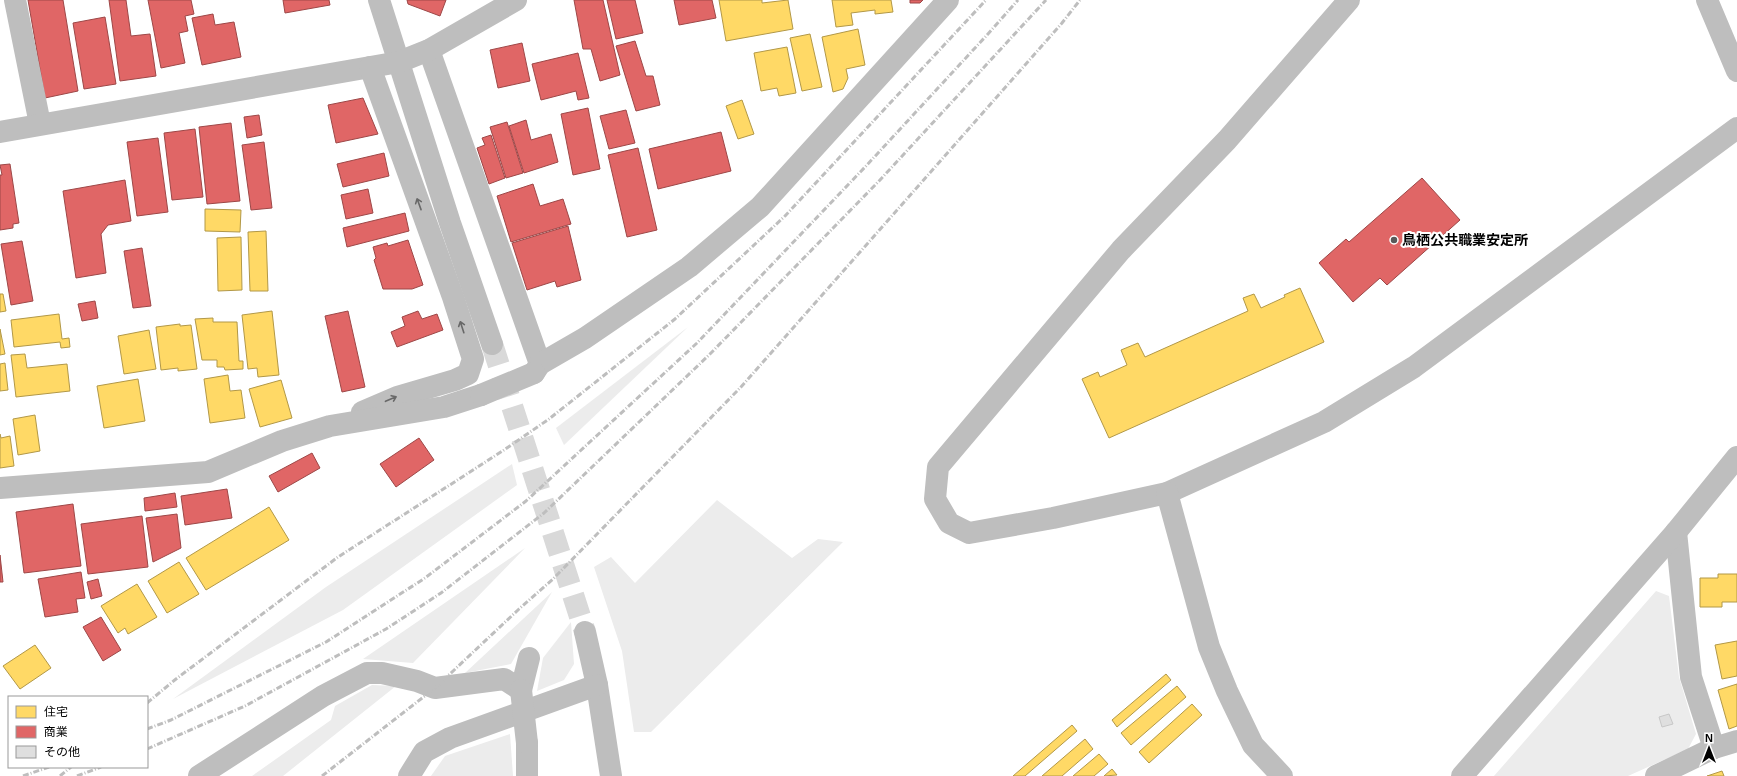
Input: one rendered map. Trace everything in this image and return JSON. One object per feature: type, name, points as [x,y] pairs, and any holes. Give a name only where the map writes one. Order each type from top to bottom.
[{"type":"street","points":[[15,0],[40,124]]},
{"type":"street","points":[[379,0],[450,223],[492,344]]},
{"type":"street","points":[[0,132],[399,62],[429,50],[516,0]]},
{"type":"street","points":[[330,426],[444,407],[481,395],[537,369],[689,267],[760,207],[948,0]]},
{"type":"street","points":[[1349,0],[1227,140],[1121,250],[938,467],[935,499],[949,523],[969,533],[1053,518],[1167,493],[1324,422],[1414,367],[1737,128]]},
{"type":"street","points":[[1707,0],[1737,71]]},
{"type":"street","points":[[429,50],[537,369]]},
{"type":"street","points":[[0,488],[208,472],[282,441],[330,426],[397,396],[455,380],[468,374],[473,359],[453,297],[370,67]]},
{"type":"street","points":[[1462,776],[1676,532],[1737,457]]},
{"type":"street","points":[[1167,493],[1209,647],[1227,691],[1253,744],[1282,776]]},
{"type":"street","points":[[1676,532],[1691,678],[1714,748]]},
{"type":"street","points":[[585,632],[597,685],[611,776]]},
{"type":"street","points":[[527,776],[527,743],[521,690],[529,658]]},
{"type":"street","points":[[199,776],[323,696],[367,673],[382,673],[417,681],[435,688],[504,679],[521,690]]},
{"type":"street","points":[[409,776],[424,752],[450,738],[597,685]]},
{"type":"street","points":[[1656,776],[1714,748],[1737,741]]},
{"type":"shaded area","points":[[688,327],[564,445],[556,428]]},
{"type":"shaded area","points":[[512,464],[517,485],[343,610],[173,699],[326,587]]},
{"type":"shaded area","points":[[717,500],[792,558],[818,539],[843,542],[651,732],[634,732],[622,651],[594,567],[611,557],[635,583]]},
{"type":"shaded area","points":[[525,548],[413,663],[363,659]]},
{"type":"shaded area","points":[[1656,591],[1669,596],[1679,677],[1696,734],[1688,749],[1628,776],[1494,776]]},
{"type":"shaded area","points":[[552,592],[511,664],[465,673]]},
{"type":"shaded area","points":[[571,622],[574,664],[564,680],[537,691],[543,658]]},
{"type":"shaded area","points":[[372,685],[396,686],[283,776],[252,776],[331,720],[335,706]]},
{"type":"shaded area","points":[[510,734],[513,776],[431,776],[445,756]]},
{"type":"building: 住宅","points":[[719,0],[762,0],[762,3],[788,0],[793,29],[726,41]]},
{"type":"building: 住宅","points":[[832,0],[891,0],[893,12],[875,14],[875,10],[851,13],[853,25],[836,27]]},
{"type":"building: 住宅","points":[[858,29],[865,65],[846,69],[848,78],[843,89],[833,92],[822,37]]},
{"type":"building: 住宅","points":[[810,34],[822,87],[802,91],[790,38]]},
{"type":"building: 住宅","points":[[787,47],[796,93],[779,96],[777,88],[761,91],[754,53]]},
{"type":"building: 住宅","points":[[742,100],[754,134],[738,139],[726,106]]},
{"type":"building: 住宅","points":[[205,209],[241,210],[240,232],[205,231]]},
{"type":"building: 住宅","points":[[266,231],[268,291],[250,291],[248,232]]},
{"type":"building: 住宅","points":[[241,237],[242,290],[218,291],[217,238]]},
{"type":"building: 住宅","points":[[1300,288],[1324,342],[1109,438],[1082,379],[1098,372],[1100,377],[1127,365],[1121,350],[1138,343],[1145,357],[1248,311],[1243,298],[1254,294],[1261,308]]},
{"type":"building: 住宅","points":[[0,294],[3,294],[6,311],[0,312]]},
{"type":"building: 住宅","points":[[272,311],[279,375],[258,377],[257,368],[248,369],[242,315]]},
{"type":"building: 住宅","points":[[59,314],[62,339],[69,338],[70,347],[61,348],[60,342],[14,347],[11,320]]},
{"type":"building: 住宅","points":[[213,318],[213,322],[237,322],[239,361],[243,361],[243,369],[225,370],[224,367],[217,367],[217,360],[202,360],[195,319]]},
{"type":"building: 住宅","points":[[180,324],[180,326],[191,325],[197,369],[178,371],[178,368],[161,370],[156,327]]},
{"type":"building: 住宅","points":[[0,329],[5,354],[0,355]]},
{"type":"building: 住宅","points":[[149,330],[156,369],[124,374],[118,336]]},
{"type":"building: 住宅","points":[[25,354],[27,368],[67,364],[70,391],[16,397],[11,355]]},
{"type":"building: 住宅","points":[[5,363],[8,390],[0,391],[0,364]]},
{"type":"building: 住宅","points":[[228,375],[230,391],[241,390],[245,418],[210,423],[204,379]]},
{"type":"building: 住宅","points":[[138,379],[145,421],[104,428],[97,386]]},
{"type":"building: 住宅","points":[[281,380],[292,418],[260,427],[249,389]]},
{"type":"building: 住宅","points":[[35,415],[40,451],[18,455],[13,419]]},
{"type":"building: 住宅","points":[[0,434],[1,438],[10,436],[14,466],[0,468]]},
{"type":"building: 住宅","points":[[269,507],[289,540],[206,590],[186,558]]},
{"type":"building: 住宅","points":[[179,562],[199,594],[167,613],[148,581]]},
{"type":"building: 住宅","points":[[1718,574],[1737,574],[1737,602],[1722,602],[1722,607],[1700,607],[1700,578],[1718,578]]},
{"type":"building: 住宅","points":[[137,584],[157,617],[128,634],[125,628],[118,633],[101,606]]},
{"type":"building: 住宅","points":[[1737,641],[1737,676],[1722,679],[1715,645]]},
{"type":"building: 住宅","points":[[35,645],[51,668],[20,689],[3,666]]},
{"type":"building: 住宅","points":[[1166,674],[1171,680],[1117,727],[1112,720]]},
{"type":"building: 住宅","points":[[1737,684],[1737,726],[1729,729],[1718,690]]},
{"type":"building: 住宅","points":[[1177,686],[1186,697],[1131,745],[1121,733]]},
{"type":"building: 住宅","points":[[1192,704],[1202,715],[1149,763],[1139,752]]},
{"type":"building: 住宅","points":[[1072,725],[1077,731],[1025,776],[1013,776]]},
{"type":"building: 住宅","points":[[1085,739],[1093,749],[1062,776],[1042,776]]},
{"type":"building: 住宅","points":[[1099,754],[1108,764],[1094,776],[1073,776]]},
{"type":"building: 住宅","points":[[1112,769],[1117,775],[1104,776]]},
{"type":"building: 住宅","points":[[1722,771],[1724,776],[1707,776]]},
{"type":"building: 商業","points":[[28,0],[63,0],[78,91],[45,98]]},
{"type":"building: 商業","points":[[109,0],[126,0],[131,36],[150,34],[156,76],[120,81]]},
{"type":"building: 商業","points":[[148,0],[191,0],[194,14],[185,16],[188,31],[179,33],[185,63],[161,68]]},
{"type":"building: 商業","points":[[283,0],[329,0],[330,5],[285,13]]},
{"type":"building: 商業","points":[[407,0],[446,0],[440,16],[408,4]]},
{"type":"building: 商業","points":[[574,0],[603,0],[620,75],[600,81],[591,49],[583,49]]},
{"type":"building: 商業","points":[[607,0],[635,0],[643,33],[616,39]]},
{"type":"building: 商業","points":[[674,0],[712,0],[716,18],[679,25]]},
{"type":"building: 商業","points":[[910,0],[923,0],[920,3],[910,3]]},
{"type":"building: 商業","points":[[213,14],[215,25],[234,22],[241,57],[202,65],[192,18]]},
{"type":"building: 商業","points":[[105,17],[116,84],[84,89],[73,23]]},
{"type":"building: 商業","points":[[635,41],[646,76],[653,76],[660,105],[636,111],[616,46]]},
{"type":"building: 商業","points":[[522,43],[530,81],[498,88],[490,50]]},
{"type":"building: 商業","points":[[578,53],[589,98],[578,100],[576,91],[541,100],[532,64]]},
{"type":"building: 商業","points":[[363,98],[378,134],[336,143],[328,105]]},
{"type":"building: 商業","points":[[588,108],[600,169],[573,175],[561,114]]},
{"type":"building: 商業","points":[[626,110],[635,143],[609,149],[600,116]]},
{"type":"building: 商業","points":[[259,115],[262,135],[247,138],[244,117]]},
{"type":"building: 商業","points":[[526,120],[531,140],[551,134],[558,162],[524,173],[509,126]]},
{"type":"building: 商業","points":[[507,122],[523,173],[506,178],[490,127]]},
{"type":"building: 商業","points":[[231,123],[240,201],[207,204],[199,127]]},
{"type":"building: 商業","points":[[195,129],[203,197],[172,200],[164,133]]},
{"type":"building: 商業","points":[[721,132],[731,171],[658,189],[649,149]]},
{"type":"building: 商業","points":[[491,135],[505,178],[489,184],[477,148],[485,145],[482,138]]},
{"type":"building: 商業","points":[[158,138],[168,212],[137,216],[127,142]]},
{"type":"building: 商業","points":[[264,142],[272,208],[251,210],[242,145]]},
{"type":"building: 商業","points":[[638,148],[657,230],[627,237],[608,155]]},
{"type":"building: 商業","points":[[384,153],[389,176],[343,187],[337,164]]},
{"type":"building: 商業","points":[[10,164],[19,223],[13,224],[13,228],[0,230],[0,175],[2,175],[0,165]]},
{"type":"building: 商業","name":"鳥栖公共職業安定所","points":[[1422,178],[1460,220],[1387,285],[1380,278],[1353,302],[1319,263],[1346,239],[1349,242]]},
{"type":"building: 商業","points":[[125,180],[131,221],[108,225],[101,234],[106,273],[76,278],[63,191]]},
{"type":"building: 商業","points":[[533,184],[540,206],[563,199],[571,224],[511,242],[497,196]]},
{"type":"building: 商業","points":[[368,189],[373,213],[346,219],[341,195]]},
{"type":"building: 商業","points":[[405,213],[409,231],[347,247],[343,228]]},
{"type":"building: 商業","points":[[568,226],[581,280],[557,287],[555,281],[527,290],[512,243]]},
{"type":"building: 商業","points":[[408,240],[423,285],[412,289],[383,289],[374,260],[376,258],[373,247],[387,243],[388,246]]},
{"type":"building: 商業","points":[[22,241],[33,301],[11,305],[1,244]]},
{"type":"building: 商業","points":[[142,248],[151,306],[133,308],[124,251]]},
{"type":"building: 商業","points":[[95,301],[98,318],[82,321],[78,304]]},
{"type":"building: 商業","points":[[348,311],[365,387],[342,392],[325,316]]},
{"type":"building: 商業","points":[[418,311],[422,319],[437,314],[443,330],[397,347],[391,332],[405,326],[402,317]]},
{"type":"building: 商業","points":[[419,438],[434,460],[396,487],[380,464]]},
{"type":"building: 商業","points":[[312,453],[320,468],[278,492],[269,476]]},
{"type":"building: 商業","points":[[227,489],[232,518],[185,525],[181,496]]},
{"type":"building: 商業","points":[[175,493],[177,507],[145,511],[144,498]]},
{"type":"building: 商業","points":[[73,504],[81,566],[24,573],[16,512]]},
{"type":"building: 商業","points":[[177,514],[181,548],[153,562],[146,518]]},
{"type":"building: 商業","points":[[142,516],[148,567],[88,574],[81,524]]},
{"type":"building: 商業","points":[[0,555],[3,582],[0,582]]},
{"type":"building: 商業","points":[[81,572],[85,598],[76,599],[78,612],[45,617],[38,579]]},
{"type":"building: 商業","points":[[98,579],[102,596],[91,599],[87,582]]},
{"type":"building: 商業","points":[[101,617],[121,650],[103,661],[83,627]]},
{"type":"building: その他","points":[[1669,714],[1673,724],[1662,727],[1659,717]]},
{"type":"tunnel","points":[[492,344],[585,632]]},
{"type":"railway","points":[[148,702],[176,679],[338,557],[504,450],[549,419],[675,319],[785,216],[986,0]]},
{"type":"railway","points":[[148,729],[171,720],[326,642],[425,578],[526,501],[697,343],[866,166],[1018,0]]},
{"type":"railway","points":[[148,749],[245,706],[386,629],[441,593],[544,513],[709,355],[880,180],[1046,0]]},
{"type":"railway","points":[[322,776],[435,688],[553,579],[740,388],[1062,23],[1080,0]]},
{"type":"railway","points":[[23,776],[46,768]]},
{"type":"railway","points":[[60,776],[70,768]]},
{"type":"railway","points":[[77,776],[98,768]]},
{"type":"place","name":"鳥栖公共職業安定所","points":[[1394,240]]}]
